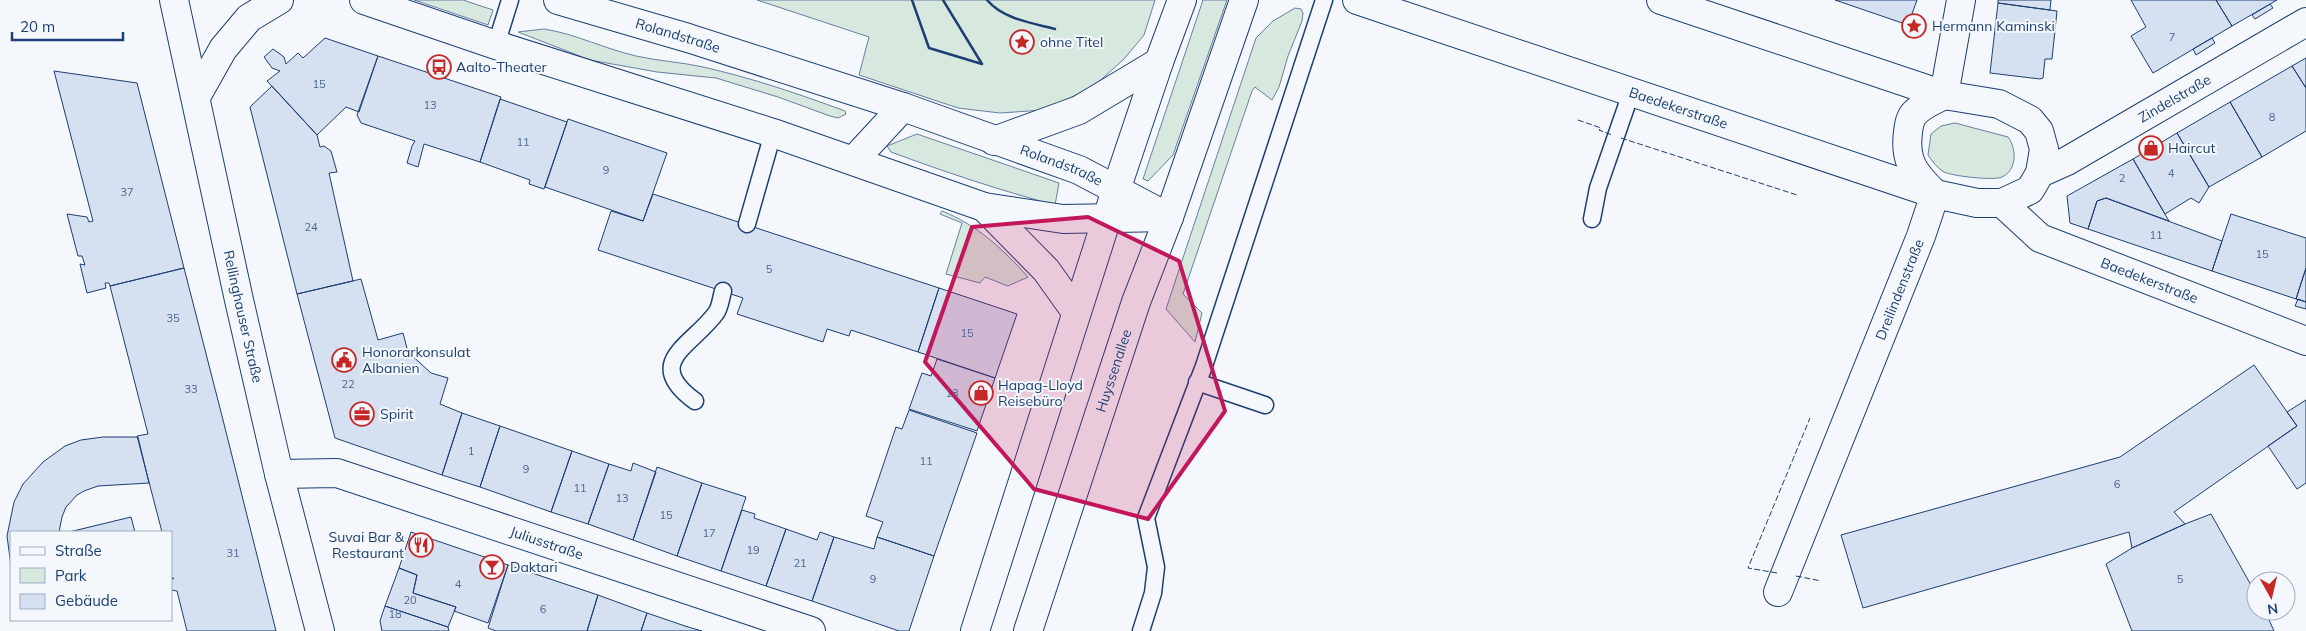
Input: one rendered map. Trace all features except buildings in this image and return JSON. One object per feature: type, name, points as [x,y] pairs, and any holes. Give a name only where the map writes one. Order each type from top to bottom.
[{"type":"street","name":"Rellinghauser Straße","points":[[174,0],[239,300],[280,474],[320,631]]},
{"type":"street","points":[[196,97],[223,50],[249,18],[279,0]]},
{"type":"street","points":[[364,0],[496,45],[854,160],[984,207],[1063,219],[1107,220],[1169,217]]},
{"type":"street","name":"Rolandstraße","points":[[558,0],[688,38],[903,107],[1079,170],[1169,217]]},
{"type":"street","points":[[975,631],[1116,190],[1182,0]]},
{"type":"street","name":"Huyssenallee","points":[[1028,631],[1136,302],[1169,217],[1244,0]]},
{"type":"street","name":"Baedekerstraße","points":[[1357,0],[1632,90],[1883,178],[1935,194],[1977,203],[2002,203],[2030,190],[2040,173],[2044,149],[2039,131],[2030,120],[1999,104],[1944,95],[1661,0]]},
{"type":"street","points":[[1935,194],[1918,176],[1909,160],[1906,145],[1909,122],[1916,111],[1944,95],[1961,0]]},
{"type":"street","name":"Zindelstraße","points":[[2040,173],[2067,161],[2306,22]]},
{"type":"street","points":[[994,141],[1079,110],[1159,62]]},
{"type":"street","points":[[854,160],[903,107]]},
{"type":"street","name":"Dreilindenstraße","points":[[1778,592],[1917,245],[1935,194]]},
{"type":"street","name":"Baedekerstraße","points":[[2002,203],[2040,238],[2306,342]]},
{"type":"street","points":[[984,207],[1046,270],[1076,312]]},
{"type":"street","name":"Juliusstraße","points":[[280,474],[337,472],[811,631]]},
{"type":"lane","points":[[496,45],[510,0]]},
{"type":"lane","points":[[1141,631],[1153,593],[1156,567],[1146,518],[1197,382],[1324,0]]},
{"type":"lane","points":[[1592,219],[1598,188],[1632,90]]},
{"type":"lane","points":[[747,224],[773,133]]},
{"type":"lane","points":[[695,401],[677,386],[671,371],[674,358],[717,312],[723,291]]},
{"type":"lane","points":[[1197,382],[1265,405]]},
{"type":"highlighted area","points":[[1088,217],[1179,261],[1225,411],[1148,519],[1034,489],[925,362],[972,227]]},
{"type":"green space","points":[[414,0],[463,0],[493,10],[488,25]]},
{"type":"green space","points":[[757,0],[1155,0],[1144,35],[1124,59],[1093,87],[1044,110],[1000,113],[958,108],[859,75],[869,37]]},
{"type":"green space","points":[[1203,0],[1227,0],[1173,155],[1148,181],[1143,179]]},
{"type":"green space","points":[[1295,8],[1301,9],[1303,13],[1302,21],[1288,56],[1279,87],[1272,100],[1255,87],[1252,91],[1183,294],[1202,313],[1195,342],[1166,309],[1256,38],[1273,21]]},
{"type":"green space","points":[[544,29],[568,34],[636,56],[695,65],[739,76],[845,111],[846,114],[838,118],[830,116],[778,97],[716,78],[657,72],[590,60],[518,32]]},
{"type":"green space","points":[[1955,123],[2008,137],[2013,147],[2014,159],[2011,169],[2007,174],[1998,178],[1973,178],[1948,174],[1937,167],[1928,155],[1931,134],[1941,126]]},
{"type":"green space","points":[[917,134],[1059,183],[1055,205],[932,167],[891,152],[887,146]]},
{"type":"green space","points":[[942,211],[967,223],[989,239],[1028,277],[1008,286],[985,277],[980,283],[946,274],[962,223],[940,214]]},
{"type":"fence","points":[[1578,120],[1601,128],[1599,130],[1612,135]]},
{"type":"fence","points":[[1621,138],[1797,195]]},
{"type":"fence","points":[[1777,573],[1748,568],[1810,418]]},
{"type":"fence","points":[[1796,576],[1821,581]]},
{"type":"wall","points":[[912,0],[929,48],[982,64]]},
{"type":"wall","points":[[943,0],[982,64]]},
{"type":"wall","points":[[987,0],[1009,16],[1055,29]]},
{"type":"place","name":"Hermann Kaminski","points":[[1914,26]]},
{"type":"place","name":"ohne Titel","points":[[1022,42]]},
{"type":"place","name":"Aalto-Theater","points":[[439,67]]},
{"type":"place","name":"Haircut","points":[[2151,148]]},
{"type":"place","name":"Honorarkonsulat Albanien","points":[[344,360]]},
{"type":"place","name":"Hapag-Lloyd Reisebüro","points":[[981,393]]},
{"type":"place","name":"Spirit","points":[[362,414]]},
{"type":"place","name":"Suvai Bar & Restaurant","points":[[421,545]]},
{"type":"place","name":"Daktari","points":[[492,567]]}]
